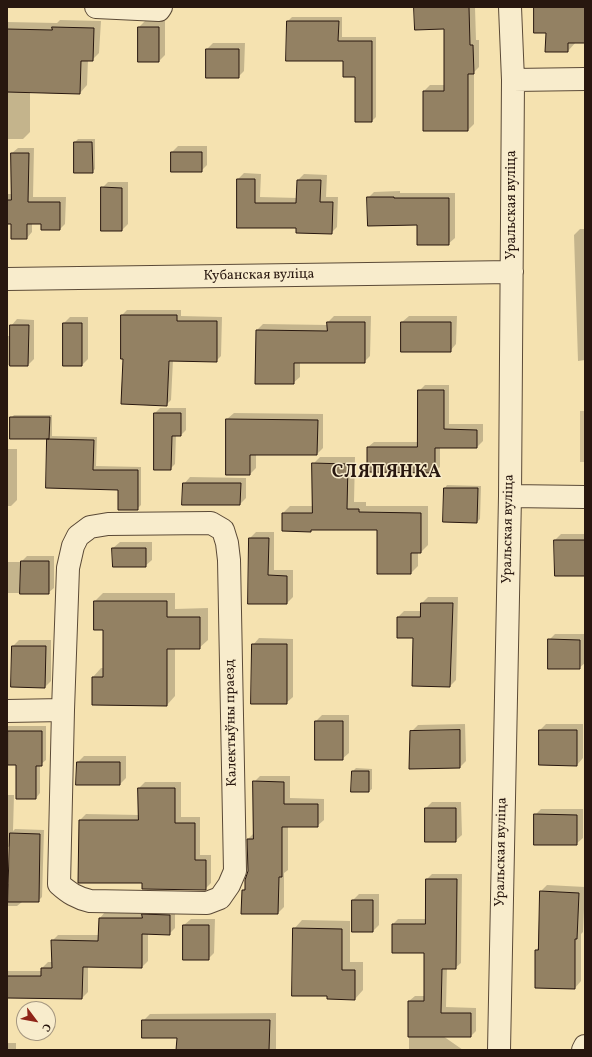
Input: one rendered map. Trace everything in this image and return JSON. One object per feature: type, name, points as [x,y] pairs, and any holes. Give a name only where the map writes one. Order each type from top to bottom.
[{"type":"street","points":[[96,7],[159,10],[161,7]]},
{"type":"street","name":"Уральская вуліца","points":[[498,1050],[510,496],[513,80],[510,7]]},
{"type":"street","points":[[513,80],[585,80]]},
{"type":"street","name":"Кубанская вуліца","points":[[7,279],[512,272]]},
{"type":"street","points":[[510,496],[585,497]]},
{"type":"street","name":"Калектыўны праезд","points":[[108,524],[211,524],[223,530],[227,543],[229,560],[235,871],[229,885],[220,898],[208,903],[90,901],[79,899],[70,894],[59,884],[63,710],[68,568],[73,546],[78,536],[90,527],[108,524]]},
{"type":"street","points":[[7,712],[63,710]]},
{"type":"street","points":[[583,1050],[585,1046]]},
{"type":"shaded area","points":[[580,411],[585,411],[585,462],[580,462]]},
{"type":"building","points":[[414,7],[469,7],[470,45],[473,45],[474,74],[468,74],[468,131],[423,131],[423,91],[444,91],[444,29],[415,30]]},
{"type":"building","points":[[534,7],[585,7],[585,43],[568,43],[568,52],[545,52],[546,33],[534,33]]},
{"type":"building","points":[[287,21],[339,21],[338,41],[372,41],[372,122],[355,122],[355,77],[343,77],[343,61],[286,61]]},
{"type":"building","points":[[52,27],[94,28],[93,61],[81,61],[80,94],[7,92],[7,29],[52,30]]},
{"type":"building","points":[[138,27],[159,27],[159,62],[138,62]]},
{"type":"building","points":[[206,49],[239,49],[239,78],[206,78]]},
{"type":"building","points":[[74,142],[92,142],[93,173],[74,173]]},
{"type":"building","points":[[171,152],[202,152],[202,172],[171,172]]},
{"type":"building","points":[[11,153],[29,153],[28,202],[60,202],[60,230],[41,230],[41,224],[27,224],[27,239],[11,239],[11,224],[7,224],[7,200],[11,200]]},
{"type":"building","points":[[237,179],[255,179],[255,203],[296,203],[297,180],[321,180],[320,202],[333,202],[332,234],[296,233],[296,228],[237,228]]},
{"type":"building","points":[[101,187],[122,188],[122,231],[101,231]]},
{"type":"building","points":[[367,197],[449,198],[449,245],[417,245],[417,225],[368,226]]},
{"type":"building","points":[[121,315],[177,315],[177,321],[217,321],[217,362],[169,361],[167,406],[121,404],[123,359],[121,359]]},
{"type":"building","points":[[327,322],[365,322],[365,363],[294,363],[294,384],[255,384],[256,330],[327,331]]},
{"type":"building","points":[[401,322],[451,322],[451,352],[401,352]]},
{"type":"building","points":[[63,323],[82,323],[82,366],[63,366]]},
{"type":"building","points":[[10,325],[29,325],[28,366],[10,366]]},
{"type":"building","points":[[418,390],[444,390],[444,429],[477,430],[477,448],[435,448],[435,473],[367,472],[367,447],[417,447]]},
{"type":"building","points":[[154,413],[181,413],[181,436],[172,436],[171,470],[154,470]]},
{"type":"building","points":[[10,417],[50,417],[49,439],[10,439]]},
{"type":"building","points":[[226,419],[318,420],[317,455],[250,455],[250,475],[226,475]]},
{"type":"building","points":[[47,439],[94,440],[93,470],[138,470],[138,510],[118,510],[118,490],[46,488]]},
{"type":"building","points":[[312,463],[348,464],[347,509],[359,509],[359,512],[421,513],[421,553],[411,553],[411,574],[377,574],[377,530],[311,530],[311,532],[282,531],[282,513],[312,513]]},
{"type":"building","points":[[183,483],[241,483],[240,505],[182,505]]},
{"type":"building","points":[[444,488],[478,488],[477,523],[443,522]]},
{"type":"building","points":[[249,538],[269,538],[268,575],[287,576],[287,604],[248,604]]},
{"type":"building","points":[[554,540],[585,540],[585,576],[555,576]]},
{"type":"building","points":[[112,548],[146,548],[146,567],[113,567]]},
{"type":"building","points":[[21,561],[49,561],[49,594],[20,594]]},
{"type":"building","points":[[94,601],[167,601],[167,617],[200,617],[200,649],[167,649],[167,706],[92,705],[92,677],[103,677],[103,630],[94,630]]},
{"type":"building","points":[[421,603],[453,603],[450,687],[412,686],[413,638],[397,638],[397,617],[420,617]]},
{"type":"building","points":[[548,639],[580,640],[580,669],[548,669]]},
{"type":"building","points":[[252,644],[287,644],[287,704],[251,704]]},
{"type":"building","points":[[12,646],[46,646],[45,688],[11,687]]},
{"type":"building","points":[[315,721],[343,721],[343,760],[315,760]]},
{"type":"building","points":[[460,730],[460,768],[409,769],[410,731]]},
{"type":"building","points":[[539,730],[577,730],[577,766],[539,765]]},
{"type":"building","points":[[8,731],[42,731],[42,766],[36,766],[36,799],[16,799],[16,765],[8,765]]},
{"type":"building","points":[[77,762],[120,762],[120,785],[76,785]]},
{"type":"building","points":[[352,771],[369,771],[369,792],[351,792]]},
{"type":"building","points":[[253,781],[284,782],[284,804],[318,804],[318,827],[282,827],[282,877],[279,877],[278,914],[241,914],[242,890],[245,890],[245,880],[248,871],[247,839],[253,839]]},
{"type":"building","points":[[138,788],[175,788],[175,823],[195,823],[195,860],[206,860],[206,890],[142,889],[142,883],[78,883],[79,820],[138,820]]},
{"type":"building","points":[[425,808],[456,808],[456,842],[425,842]]},
{"type":"building","points":[[534,814],[577,815],[577,845],[534,845]]},
{"type":"building","points":[[10,833],[40,834],[39,902],[8,902]]},
{"type":"building","points":[[426,879],[457,879],[456,969],[442,969],[441,1013],[471,1013],[471,1037],[408,1037],[408,1001],[424,1001],[424,953],[392,953],[392,924],[425,924]]},
{"type":"building","points":[[540,891],[579,893],[577,939],[575,939],[575,989],[535,988],[535,950],[538,950]]},
{"type":"building","points":[[352,900],[373,900],[373,932],[352,932]]},
{"type":"building","points":[[142,914],[170,915],[170,935],[142,934],[142,968],[83,967],[82,999],[7,998],[7,976],[41,976],[41,968],[52,968],[51,940],[98,941],[99,918],[142,918]]},
{"type":"building","points":[[183,925],[209,925],[209,960],[183,960]]},
{"type":"building","points":[[293,928],[342,929],[342,970],[355,970],[355,1000],[327,999],[327,996],[292,996]]},
{"type":"building","points":[[142,1020],[270,1020],[269,1050],[176,1050],[177,1038],[142,1038]]},
{"type":"district","name":"СЛЯПЯНКА","points":[[387,474]]}]
